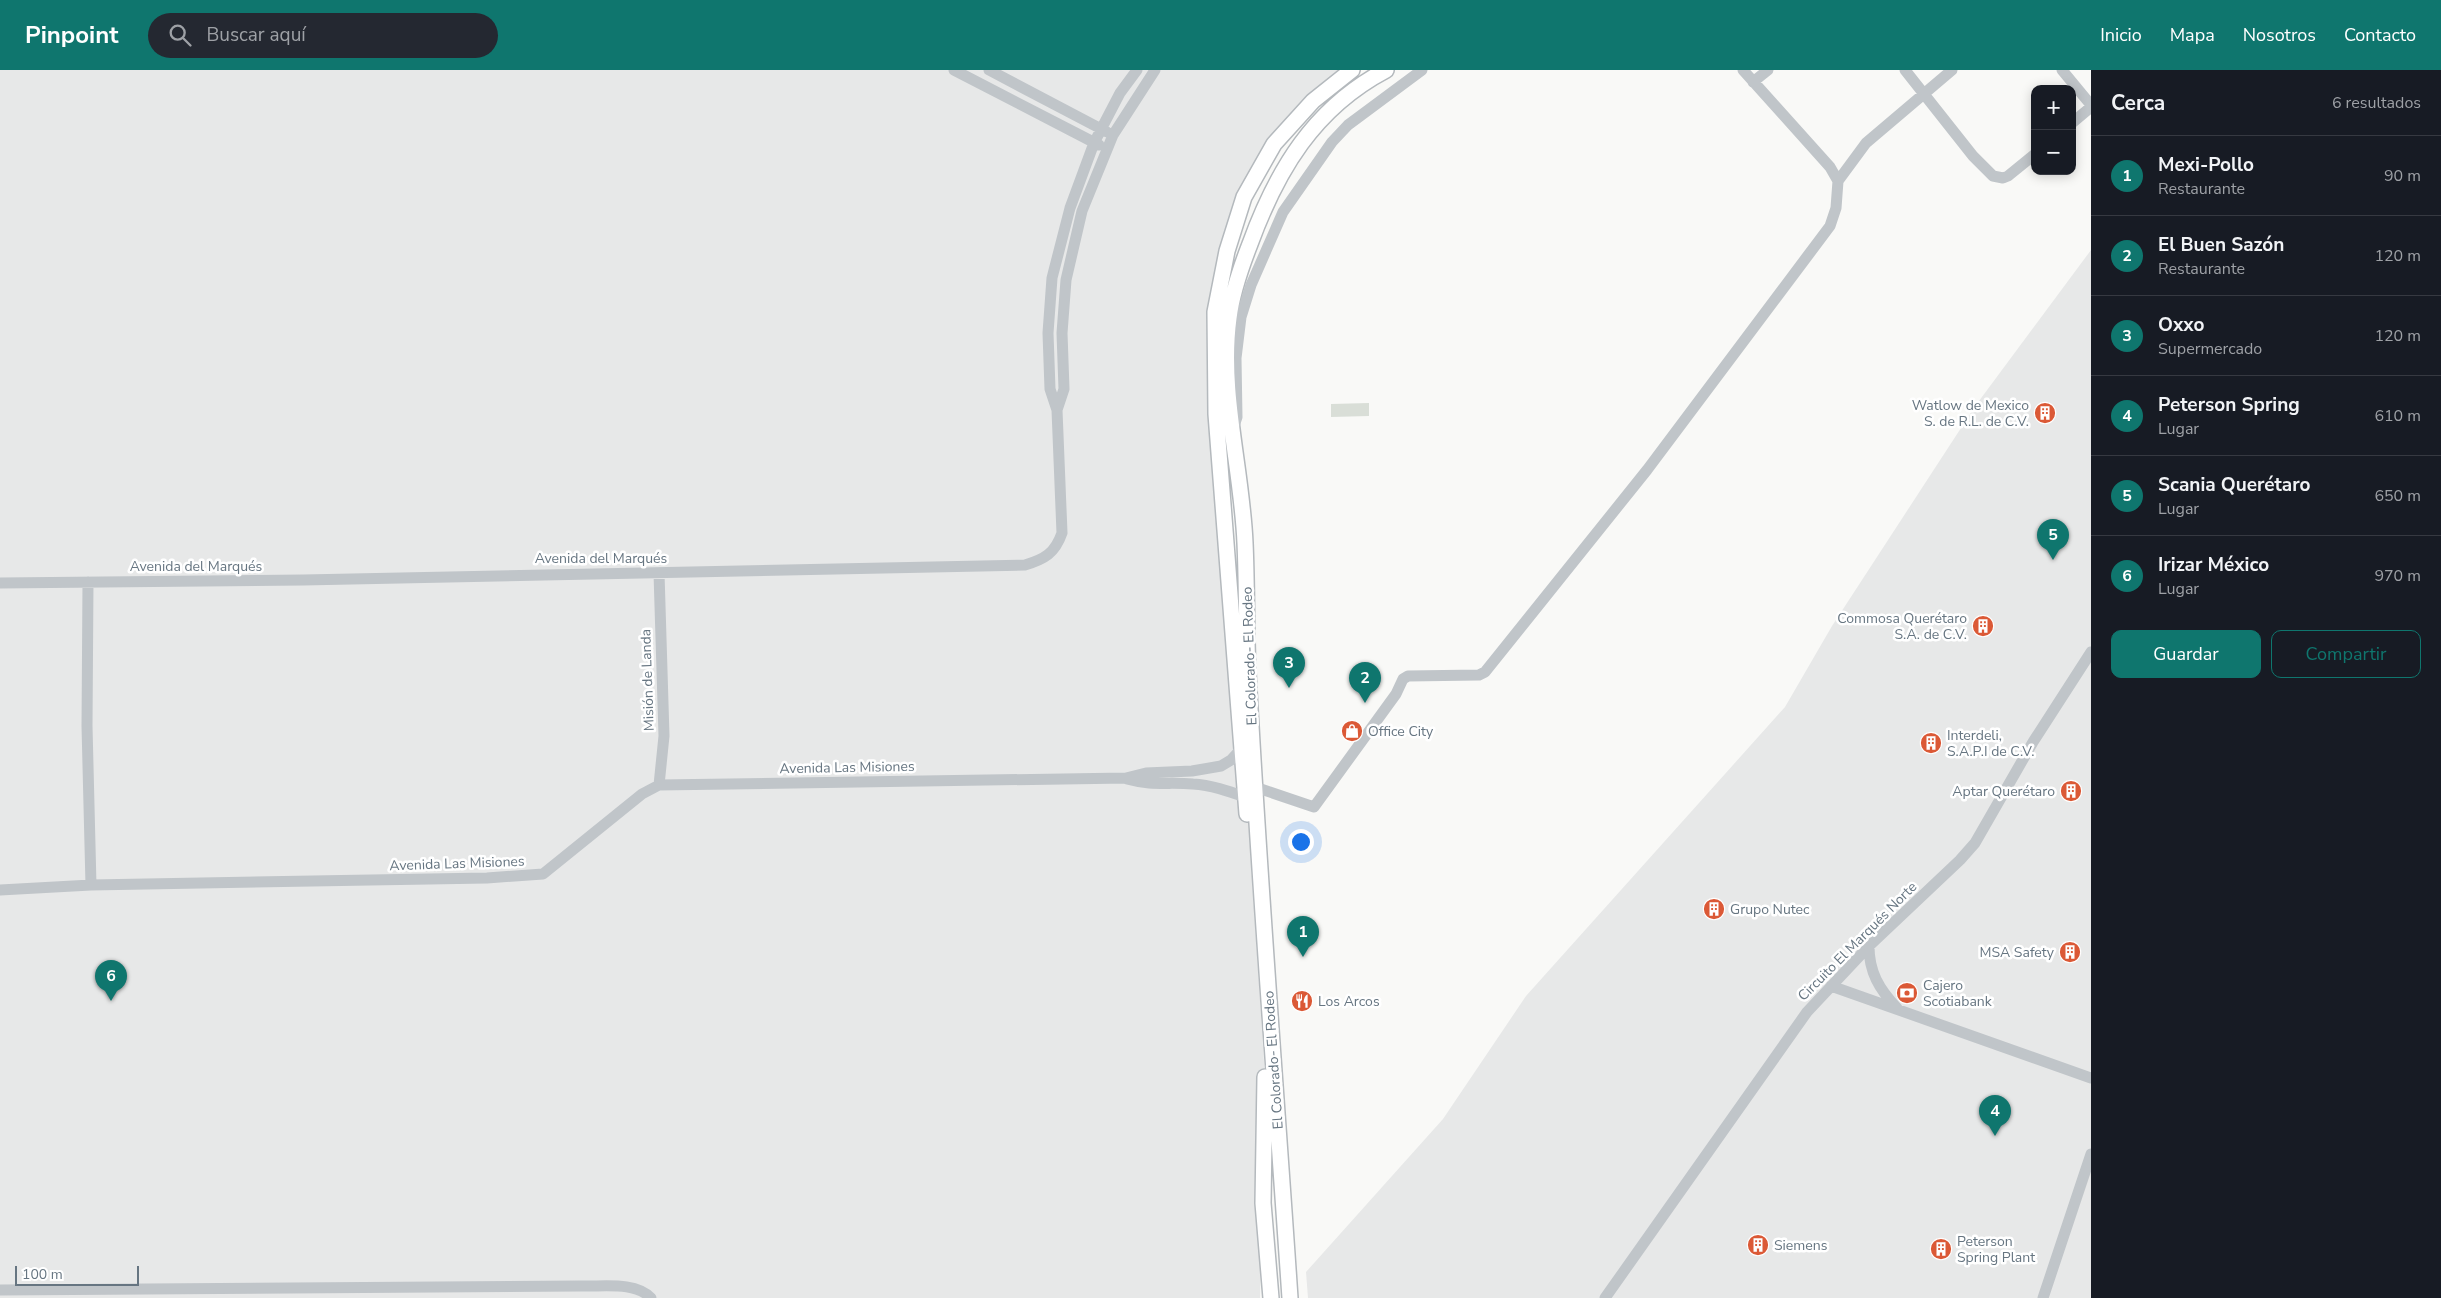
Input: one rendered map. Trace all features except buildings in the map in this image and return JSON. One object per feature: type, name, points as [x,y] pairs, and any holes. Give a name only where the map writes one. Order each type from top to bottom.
[{"type":"main road","name":"El Colorado- El Rodeo","points":[[1290,1298],[1250,792],[1242,748],[1216,414],[1215,312],[1228,251],[1244,197],[1252,182],[1274,144],[1313,101],[1352,70]]},
{"type":"main road","name":"El Colorado- El Rodeo","points":[[1283,1298],[1265,1076],[1250,792],[1245,540],[1227,372],[1229,318],[1239,272],[1265,204],[1292,154],[1327,112],[1374,76],[1386,70]]},
{"type":"main road","points":[[1265,1076],[1262,1203],[1271,1298]]},
{"type":"main road","points":[[1288,1264],[1298,1281],[1300,1298]]},
{"type":"street","points":[[954,70],[1106,149]]},
{"type":"street","points":[[989,70],[1113,135]]},
{"type":"street","name":"Avenida del Marqués","points":[[0,583],[660,573],[1026,565],[1043,560],[1057,548],[1062,533],[1057,410],[1050,389],[1048,334],[1052,278],[1070,208],[1094,143],[1120,93],[1137,70]]},
{"type":"street","name":"Avenida del Marqués","points":[[1057,410],[1064,388],[1062,333],[1065,289],[1082,211],[1113,135],[1155,70]]},
{"type":"street","points":[[1233,430],[1237,417],[1236,358],[1241,317],[1251,285],[1283,212],[1332,142],[1348,125],[1422,70]]},
{"type":"street","points":[[1743,70],[1830,168],[1838,181],[1866,142],[1952,70]]},
{"type":"street","points":[[1753,82],[1768,70]]},
{"type":"street","points":[[1905,70],[1973,156],[1993,176],[2003,178],[2008,176],[2031,157]]},
{"type":"street","points":[[2062,70],[2091,106],[2076,119]]},
{"type":"street","name":"Avenida Las Misiones","points":[[1126,778],[1147,784],[1193,784],[1250,792],[1314,807],[1396,694],[1403,679],[1408,676],[1479,675],[1485,672],[1647,470],[1830,226],[1836,208],[1838,181]]},
{"type":"street","points":[[1064,235],[1076,238]]},
{"type":"street","name":"Misión de Landa","points":[[659,785],[664,736],[660,573]]},
{"type":"street","points":[[88,582],[87,726],[91,885]]},
{"type":"street","name":"Circuito El Marqués Norte","points":[[1605,1298],[1808,1012],[1869,946],[1960,860],[1975,843],[2033,742],[2091,652]]},
{"type":"street","name":"Avenida Las Misiones","points":[[0,890],[91,885],[487,878],[543,874],[642,794],[659,785],[1126,778],[1146,773],[1192,771],[1221,766],[1231,760],[1242,748]]},
{"type":"street","points":[[1869,946],[1869,961],[1873,977],[1883,994],[1900,1011]]},
{"type":"street","points":[[1830,986],[2091,1078]]},
{"type":"street","points":[[2043,1298],[2091,1154]]},
{"type":"street","points":[[0,1290],[262,1294],[629,1287],[647,1293],[651,1298]]},
{"type":"shaded area","points":[[0,70],[1352,70],[1313,101],[1244,197],[1215,312],[1265,1077],[1260,1298],[0,1298]]},
{"type":"shaded area","points":[[2091,250],[2091,1298],[1308,1298],[1306,1272],[1443,1119],[1526,996],[1785,707],[1832,626],[1976,405]]},
{"type":"shaded area","points":[[1369,403],[1369,416],[1331,417],[1331,404]]},
{"type":"place","name":"Watlow de Mexico S. de R.L. de C.V.","points":[[2045,413]]},
{"type":"place","name":"Scania Querétaro","points":[[2053,560]]},
{"type":"place","name":"Commosa Querétaro S.A. de C.V.","points":[[1983,626]]},
{"type":"place","name":"Oxxo","points":[[1289,688]]},
{"type":"place","name":"El Buen Sazón","points":[[1365,703]]},
{"type":"place","name":"Office City","points":[[1352,731]]},
{"type":"place","name":"Interdeli, S.A.P.I de C.V.","points":[[1931,743]]},
{"type":"place","name":"Aptar Querétaro","points":[[2071,791]]},
{"type":"place","name":"Grupo Nutec","points":[[1714,909]]},
{"type":"place","name":"MSA Safety","points":[[2070,952]]},
{"type":"place","name":"Mexi-Pollo","points":[[1303,957]]},
{"type":"place","name":"Cajero Scotiabank","points":[[1907,993]]},
{"type":"place","name":"Irizar México","points":[[111,1001]]},
{"type":"place","name":"Los Arcos","points":[[1302,1001]]},
{"type":"place","name":"Peterson Spring","points":[[1995,1136]]},
{"type":"place","name":"Siemens","points":[[1758,1245]]},
{"type":"place","name":"Peterson Spring Plant","points":[[1941,1249]]}]
